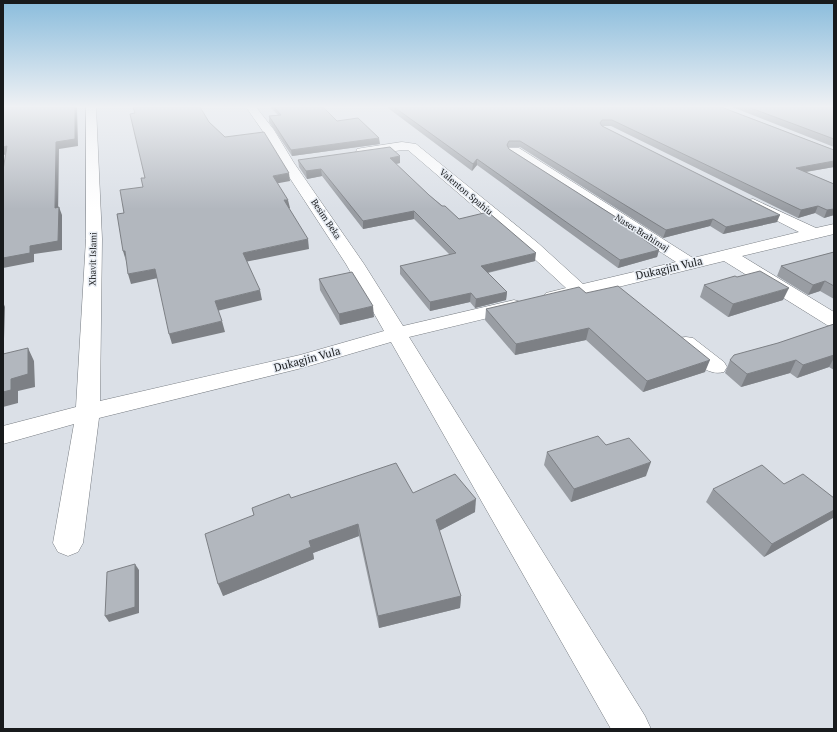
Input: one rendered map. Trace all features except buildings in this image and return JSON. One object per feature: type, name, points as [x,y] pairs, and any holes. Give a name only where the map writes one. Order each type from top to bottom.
[{"type":"street","name":"Xhavit Islami","points":[[68,543],[88,412],[94,239],[92,141]]},
{"type":"street","name":"Besim Beka","points":[[277,141],[295,162],[632,729]]},
{"type":"street","name":"Valenton Spahiu","points":[[348,154],[402,146],[412,147],[532,247],[579,290]]},
{"type":"street","name":"Naser Brahimaj","points":[[514,151],[586,199],[689,263]]},
{"type":"street","points":[[738,195],[813,234]]},
{"type":"street","name":"Dukagjin Vula","points":[[3,435],[88,412],[302,361],[397,334],[834,229]]},
{"type":"street","points":[[727,255],[834,321]]},
{"type":"street","name":"Dukagjin Vula","points":[[611,282],[630,297]]},
{"type":"street","points":[[673,332],[716,368]]}]
